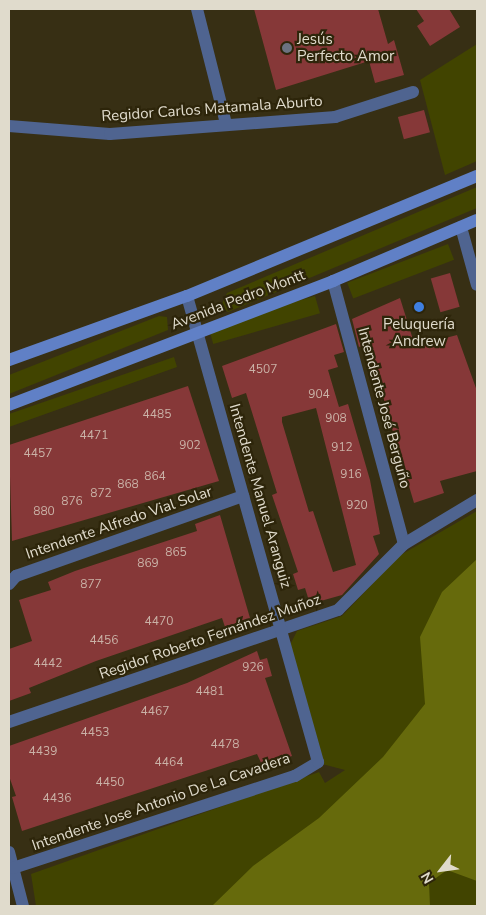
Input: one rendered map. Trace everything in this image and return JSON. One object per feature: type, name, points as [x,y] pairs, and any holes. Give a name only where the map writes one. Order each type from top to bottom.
[{"type":"main road","name":"Avenida Pedro Montt","points":[[9,360],[187,296],[477,176]]},
{"type":"main road","name":"Avenida Pedro Montt","points":[[9,405],[333,281],[477,220]]},
{"type":"street","points":[[197,9],[226,124]]},
{"type":"street","name":"Regidor Carlos Matamala Aburto","points":[[9,126],[110,134],[335,117],[414,92]]},
{"type":"street","points":[[461,227],[477,285]]},
{"type":"street","name":"Intendente José Berguño","points":[[333,281],[404,544]]},
{"type":"street","name":"Intendente Manuel Aranguiz","points":[[187,296],[318,762]]},
{"type":"street","name":"Intendente Alfredo Vial Solar","points":[[9,584],[16,576],[243,496]]},
{"type":"street","name":"Regidor Roberto Fernández Muñoz","points":[[9,722],[282,633],[338,610],[404,544],[477,500]]},
{"type":"street","name":"Intendente Jose Antonio De La Cavadera","points":[[13,868],[294,776],[318,762]]},
{"type":"street","points":[[9,852],[23,906]]},
{"type":"shaded area","points":[[477,44],[477,161],[445,175],[420,80]]},
{"type":"shaded area","points":[[477,187],[477,208],[228,312],[221,306],[227,293]]},
{"type":"shaded area","points":[[448,244],[454,260],[353,299],[347,283]]},
{"type":"shaded area","points":[[315,296],[320,313],[213,344],[208,327]]},
{"type":"shaded area","points":[[159,316],[167,317],[168,330],[9,394],[9,375]]},
{"type":"shaded area","points":[[174,357],[177,367],[9,427],[9,414]]},
{"type":"shaded area","points":[[477,511],[477,906],[36,906],[31,874],[319,772],[325,783],[345,770],[322,764],[290,645],[297,631],[342,616],[399,556]]},
{"type":"shaded area","points":[[477,559],[477,881],[447,870],[429,883],[430,906],[212,906],[253,866],[319,818],[383,757],[425,704],[420,637],[442,592]]},
{"type":"building","points":[[254,9],[378,9],[388,44],[394,40],[404,75],[375,83],[369,61],[276,90]]},
{"type":"building","points":[[416,9],[449,9],[460,27],[430,46],[417,26],[424,21]]},
{"type":"building","points":[[424,110],[430,132],[404,139],[398,117]]},
{"type":"building","points":[[450,273],[460,307],[440,312],[431,279]]},
{"type":"building","points":[[400,298],[415,346],[457,335],[477,391],[477,471],[440,481],[444,493],[414,503],[367,344],[359,347],[352,319]]},
{"type":"building","points":[[336,324],[344,352],[334,355],[338,367],[328,370],[339,407],[348,404],[370,480],[380,534],[373,536],[379,554],[342,595],[310,604],[305,588],[298,590],[293,574],[298,572],[272,495],[277,493],[246,393],[232,398],[222,366]],"holes":[[[316,408],[356,565],[333,572],[313,511],[309,512],[282,417]]]},
{"type":"building","points":[[188,386],[219,481],[12,541],[9,445]]},
{"type":"building","points":[[220,515],[250,618],[225,627],[222,618],[96,661],[29,688],[31,693],[9,701],[9,649],[32,641],[19,600],[51,590],[48,582],[75,571],[197,531],[195,524]]},
{"type":"building","points":[[257,651],[260,660],[267,658],[272,676],[265,678],[292,756],[263,767],[257,754],[22,831],[12,797],[16,796],[9,776],[9,746],[187,683]]},
{"type":"place","name":"Jesús Perfecto Amor","points":[[287,48]]},
{"type":"place","name":"Peluquería Andrew","points":[[419,307]]}]
